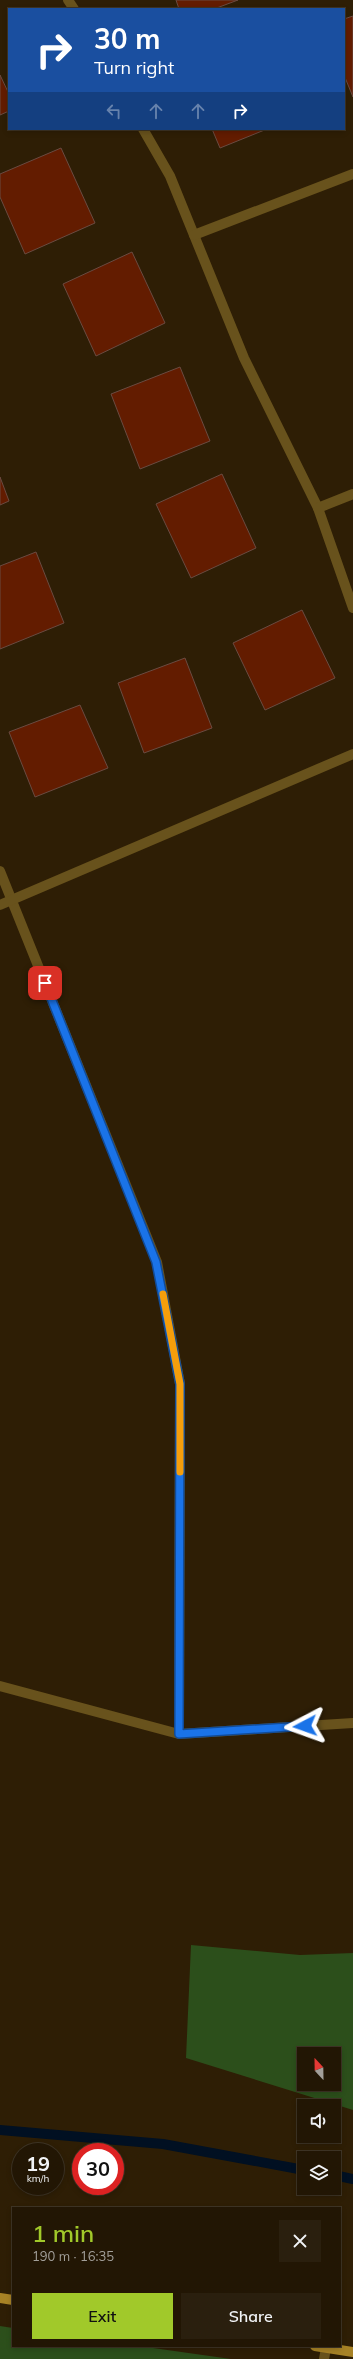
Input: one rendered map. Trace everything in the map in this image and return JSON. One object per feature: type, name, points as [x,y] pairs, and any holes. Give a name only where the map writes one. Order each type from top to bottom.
[{"type":"main road","points":[[0,2298],[12,2300]]},
{"type":"main road","points":[[320,2347],[353,2352]]},
{"type":"street","points":[[144,130],[170,176],[244,358],[318,508],[353,608]]},
{"type":"street","points":[[194,235],[353,174]]},
{"type":"street","points":[[318,508],[353,494]]},
{"type":"street","points":[[0,905],[353,754]]},
{"type":"street","points":[[0,871],[156,1262],[180,1384],[179,1734]]},
{"type":"street","points":[[0,1686],[179,1734],[353,1723]]},
{"type":"street","points":[[324,2359],[326,2348]]},
{"type":"green space","points":[[191,1945],[300,1955],[353,1953],[353,2110],[341,2106],[341,2099],[318,2099],[186,2058]]},
{"type":"green space","points":[[0,2326],[12,2328],[12,2347],[146,2347],[231,2359],[0,2359]]},
{"type":"building","points":[[176,0],[238,0],[217,8],[179,8]]},
{"type":"building","points":[[353,16],[353,97],[345,77],[345,19]]},
{"type":"building","points":[[0,75],[8,92],[8,111],[0,115]]},
{"type":"building","points":[[212,130],[265,130],[220,148]]},
{"type":"building","points":[[61,148],[95,223],[25,254],[0,197],[0,174]]},
{"type":"building","points":[[132,252],[165,323],[96,356],[63,284]]},
{"type":"building","points":[[180,367],[210,441],[140,469],[111,394]]},
{"type":"building","points":[[222,474],[256,548],[191,578],[156,504]]},
{"type":"building","points":[[0,477],[9,501],[0,505]]},
{"type":"building","points":[[36,552],[64,623],[0,649],[0,566]]},
{"type":"building","points":[[302,610],[335,678],[265,710],[233,643]]},
{"type":"building","points":[[185,658],[212,728],[144,753],[118,683]]},
{"type":"building","points":[[80,705],[108,768],[35,797],[9,732]]},
{"type":"waterway","points":[[0,2130],[163,2144],[297,2169]]},
{"type":"waterway","points":[[341,2176],[353,2179]]},
{"type":"slow traffic","points":[[163,1294],[180,1384],[180,1472]]},
{"type":"route","points":[[45,983],[156,1262],[180,1384],[179,1734],[305,1726]]}]
